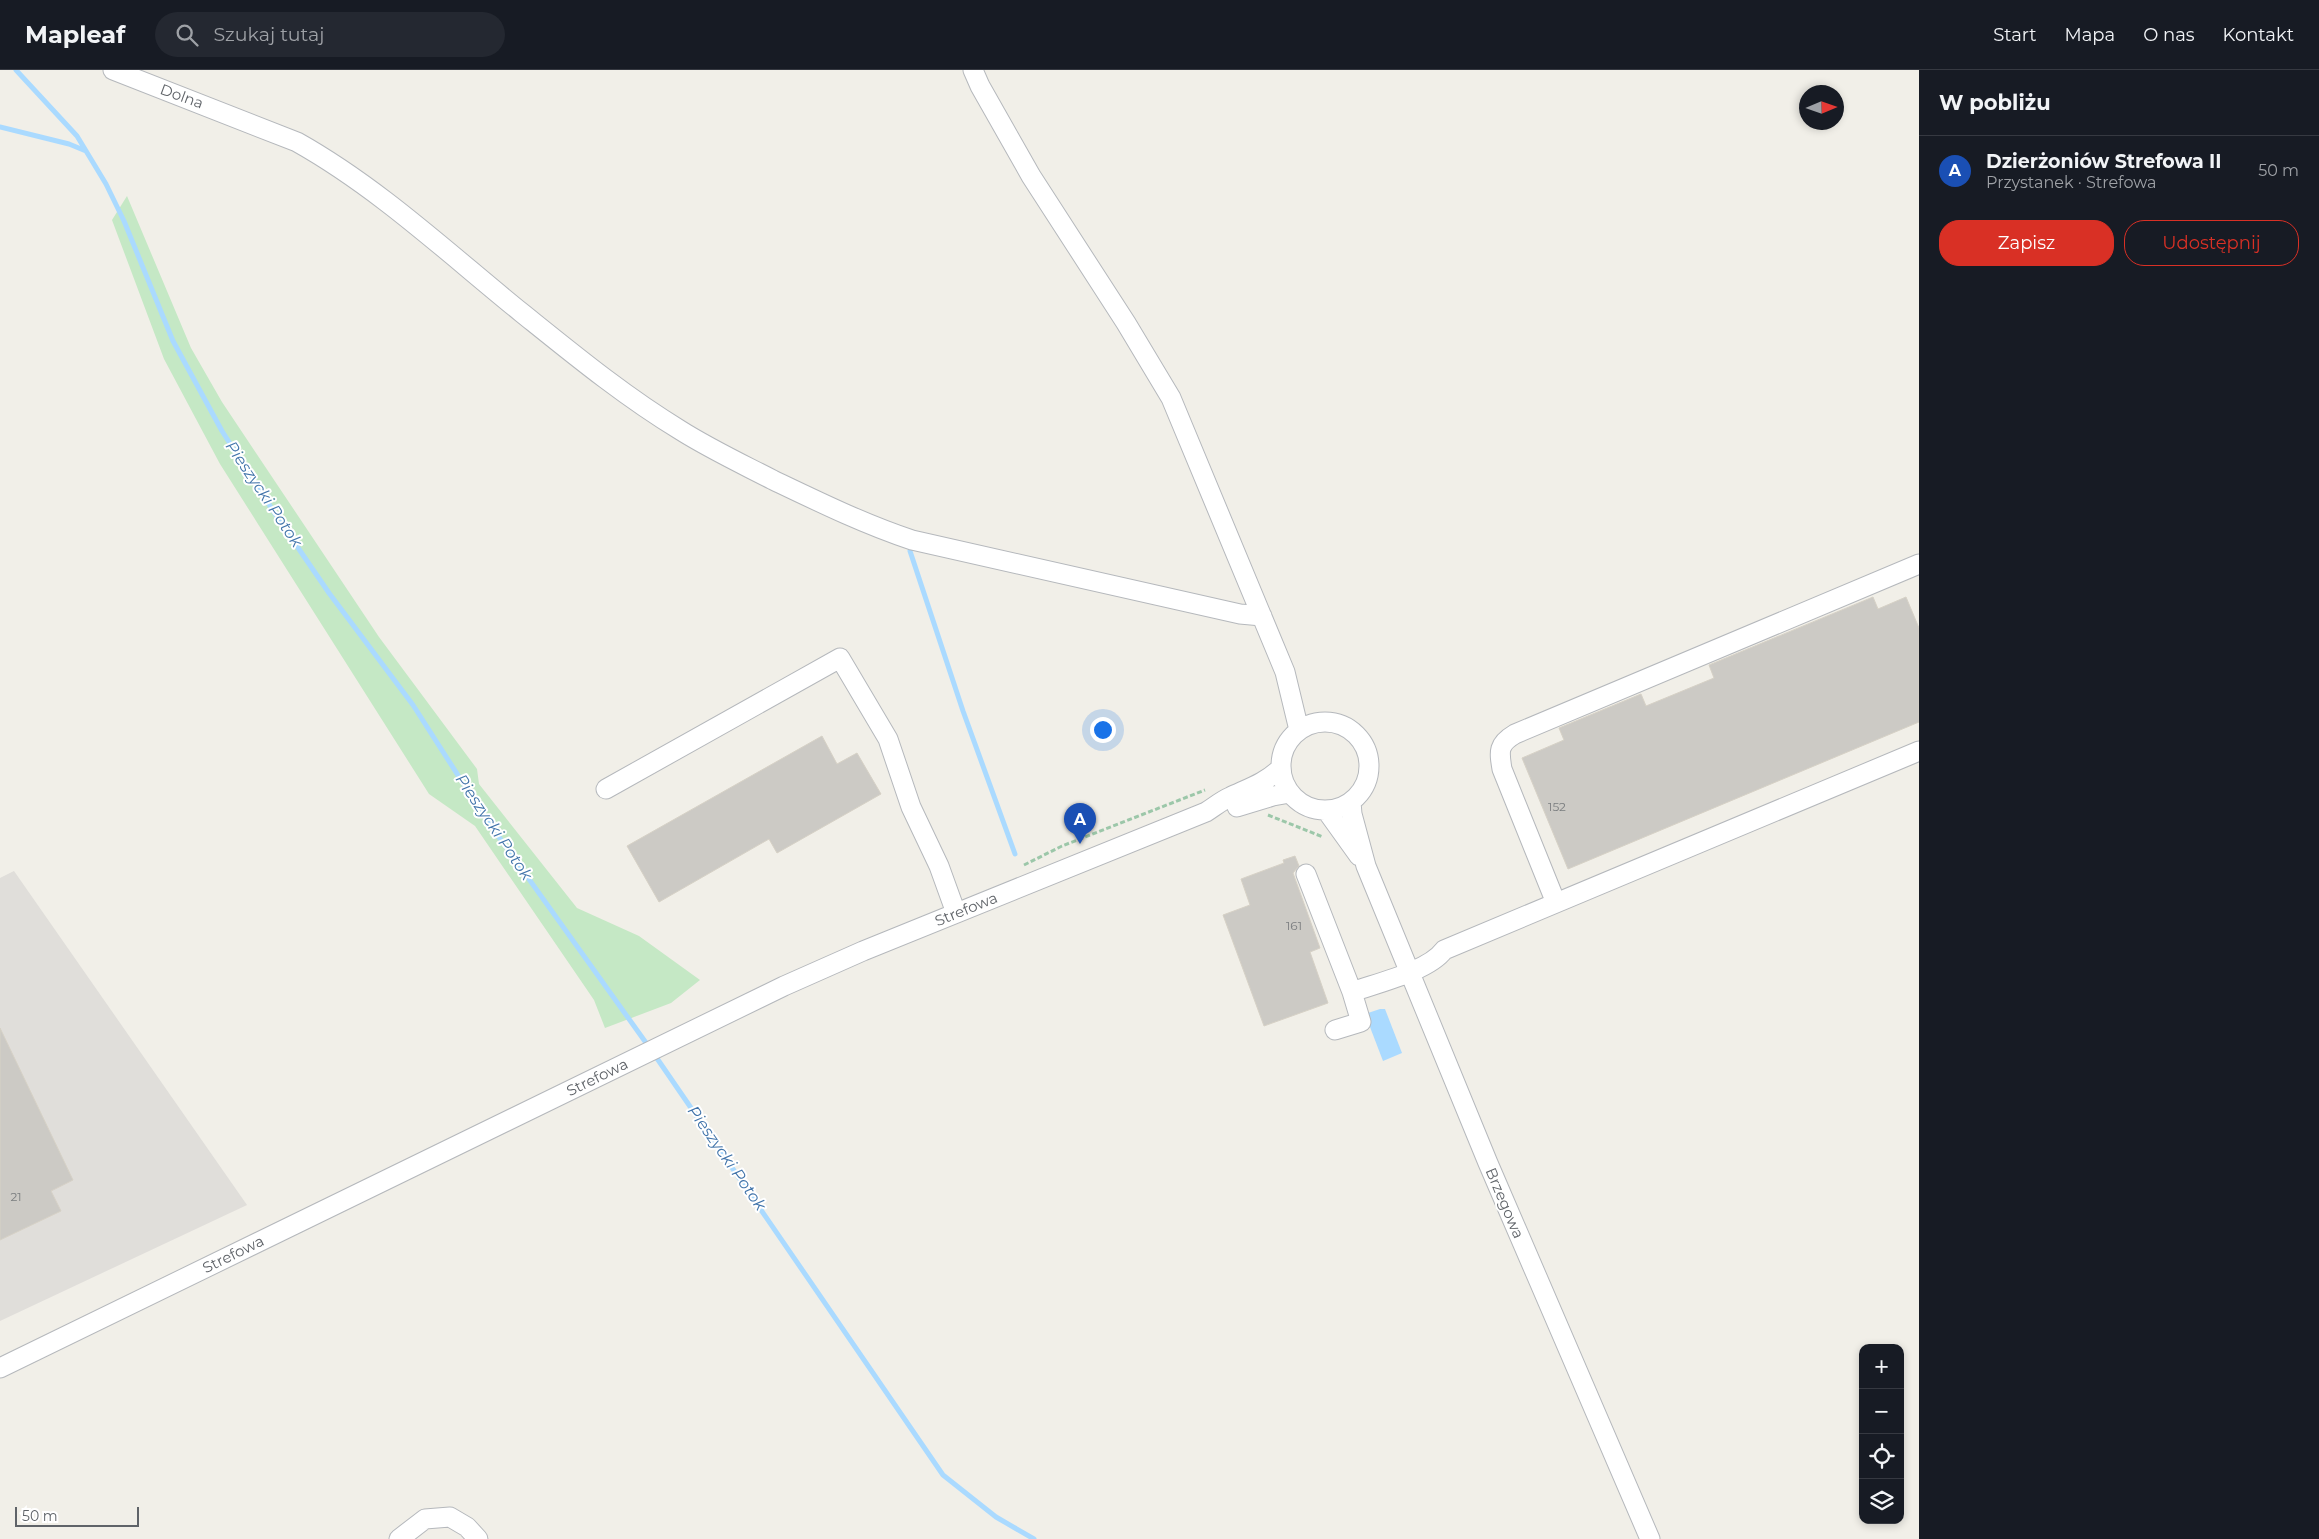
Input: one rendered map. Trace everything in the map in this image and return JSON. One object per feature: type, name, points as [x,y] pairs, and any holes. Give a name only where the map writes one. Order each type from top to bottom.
[{"type":"street","name":"Dolna","points":[[113,70],[297,142],[325,158],[412,222],[630,397],[688,435],[868,526],[912,540],[1240,614],[1262,616]]},
{"type":"street","points":[[973,70],[980,86],[1031,176],[1126,323],[1171,398],[1285,672],[1299,730]]},
{"type":"street","points":[[1556,903],[1502,769],[1499,753],[1504,741],[1515,734],[1919,564]]},
{"type":"street","points":[[606,789],[840,658],[888,739],[911,807],[939,866],[956,913]]},
{"type":"street","points":[[1285,672],[1317,722]]},
{"type":"street","points":[[1317,722],[1332,722],[1346,726],[1358,736],[1366,748],[1370,762],[1368,777],[1362,791],[1352,802],[1340,808],[1326,810],[1307,805],[1290,793],[1284,781],[1281,768],[1285,747],[1299,730],[1317,722]]},
{"type":"street","points":[[1352,992],[1411,971],[1438,959],[1444,950],[1919,751]]},
{"type":"street","points":[[1206,812],[1229,798],[1248,791],[1269,779],[1281,768]]},
{"type":"street","points":[[1206,812],[1232,809],[1273,796],[1290,793]]},
{"type":"street","points":[[1352,802],[1352,814],[1366,866]]},
{"type":"street","points":[[1326,810],[1366,866]]},
{"type":"street","name":"Strefowa","points":[[0,1368],[666,1043],[845,959],[1206,812]]},
{"type":"street","name":"Brzegowa","points":[[1366,866],[1411,971],[1492,1172],[1650,1539]]},
{"type":"street","points":[[1306,874],[1352,992],[1361,1022],[1335,1030]]},
{"type":"street","points":[[399,1539],[425,1519],[450,1517],[467,1527],[478,1539]]},
{"type":"shaded area","points":[[14,871],[247,1205],[0,1321],[0,878]]},
{"type":"green space","points":[[127,196],[191,348],[222,402],[379,637],[477,769],[479,784],[577,908],[639,936],[700,980],[671,1003],[605,1028],[594,1000],[475,826],[429,794],[220,464],[164,359],[112,220]]},
{"type":"water","points":[[1385,1009],[1402,1053],[1383,1061],[1365,1014]]},
{"type":"building","points":[[1873,597],[1878,609],[1906,597],[1919,628],[1919,722],[1568,869],[1522,758],[1564,740],[1559,728],[1641,694],[1646,706],[1714,678],[1709,665]]},
{"type":"building","points":[[822,736],[837,764],[857,753],[881,794],[777,853],[769,839],[659,902],[627,846]]},
{"type":"building","points":[[1295,856],[1299,866],[1293,873],[1320,948],[1310,952],[1328,1003],[1264,1026],[1223,915],[1250,905],[1241,879],[1284,863],[1283,860]]},
{"type":"building","points":[[0,1028],[73,1180],[51,1191],[61,1211],[0,1240]]},
{"type":"waterway","name":"Pieszycki Potok","points":[[16,70],[77,136],[106,184],[124,221],[173,341],[222,431],[279,520],[329,593],[413,705],[486,819],[649,1047]]},
{"type":"waterway","points":[[0,127],[69,144],[86,151]]},
{"type":"waterway","points":[[910,551],[963,711],[1015,854]]},
{"type":"waterway","name":"Pieszycki Potok","points":[[654,1054],[943,1475],[996,1517],[1034,1539]]},
{"type":"place","name":"Dzierżoniów Strefowa II","points":[[1080,844]]}]
